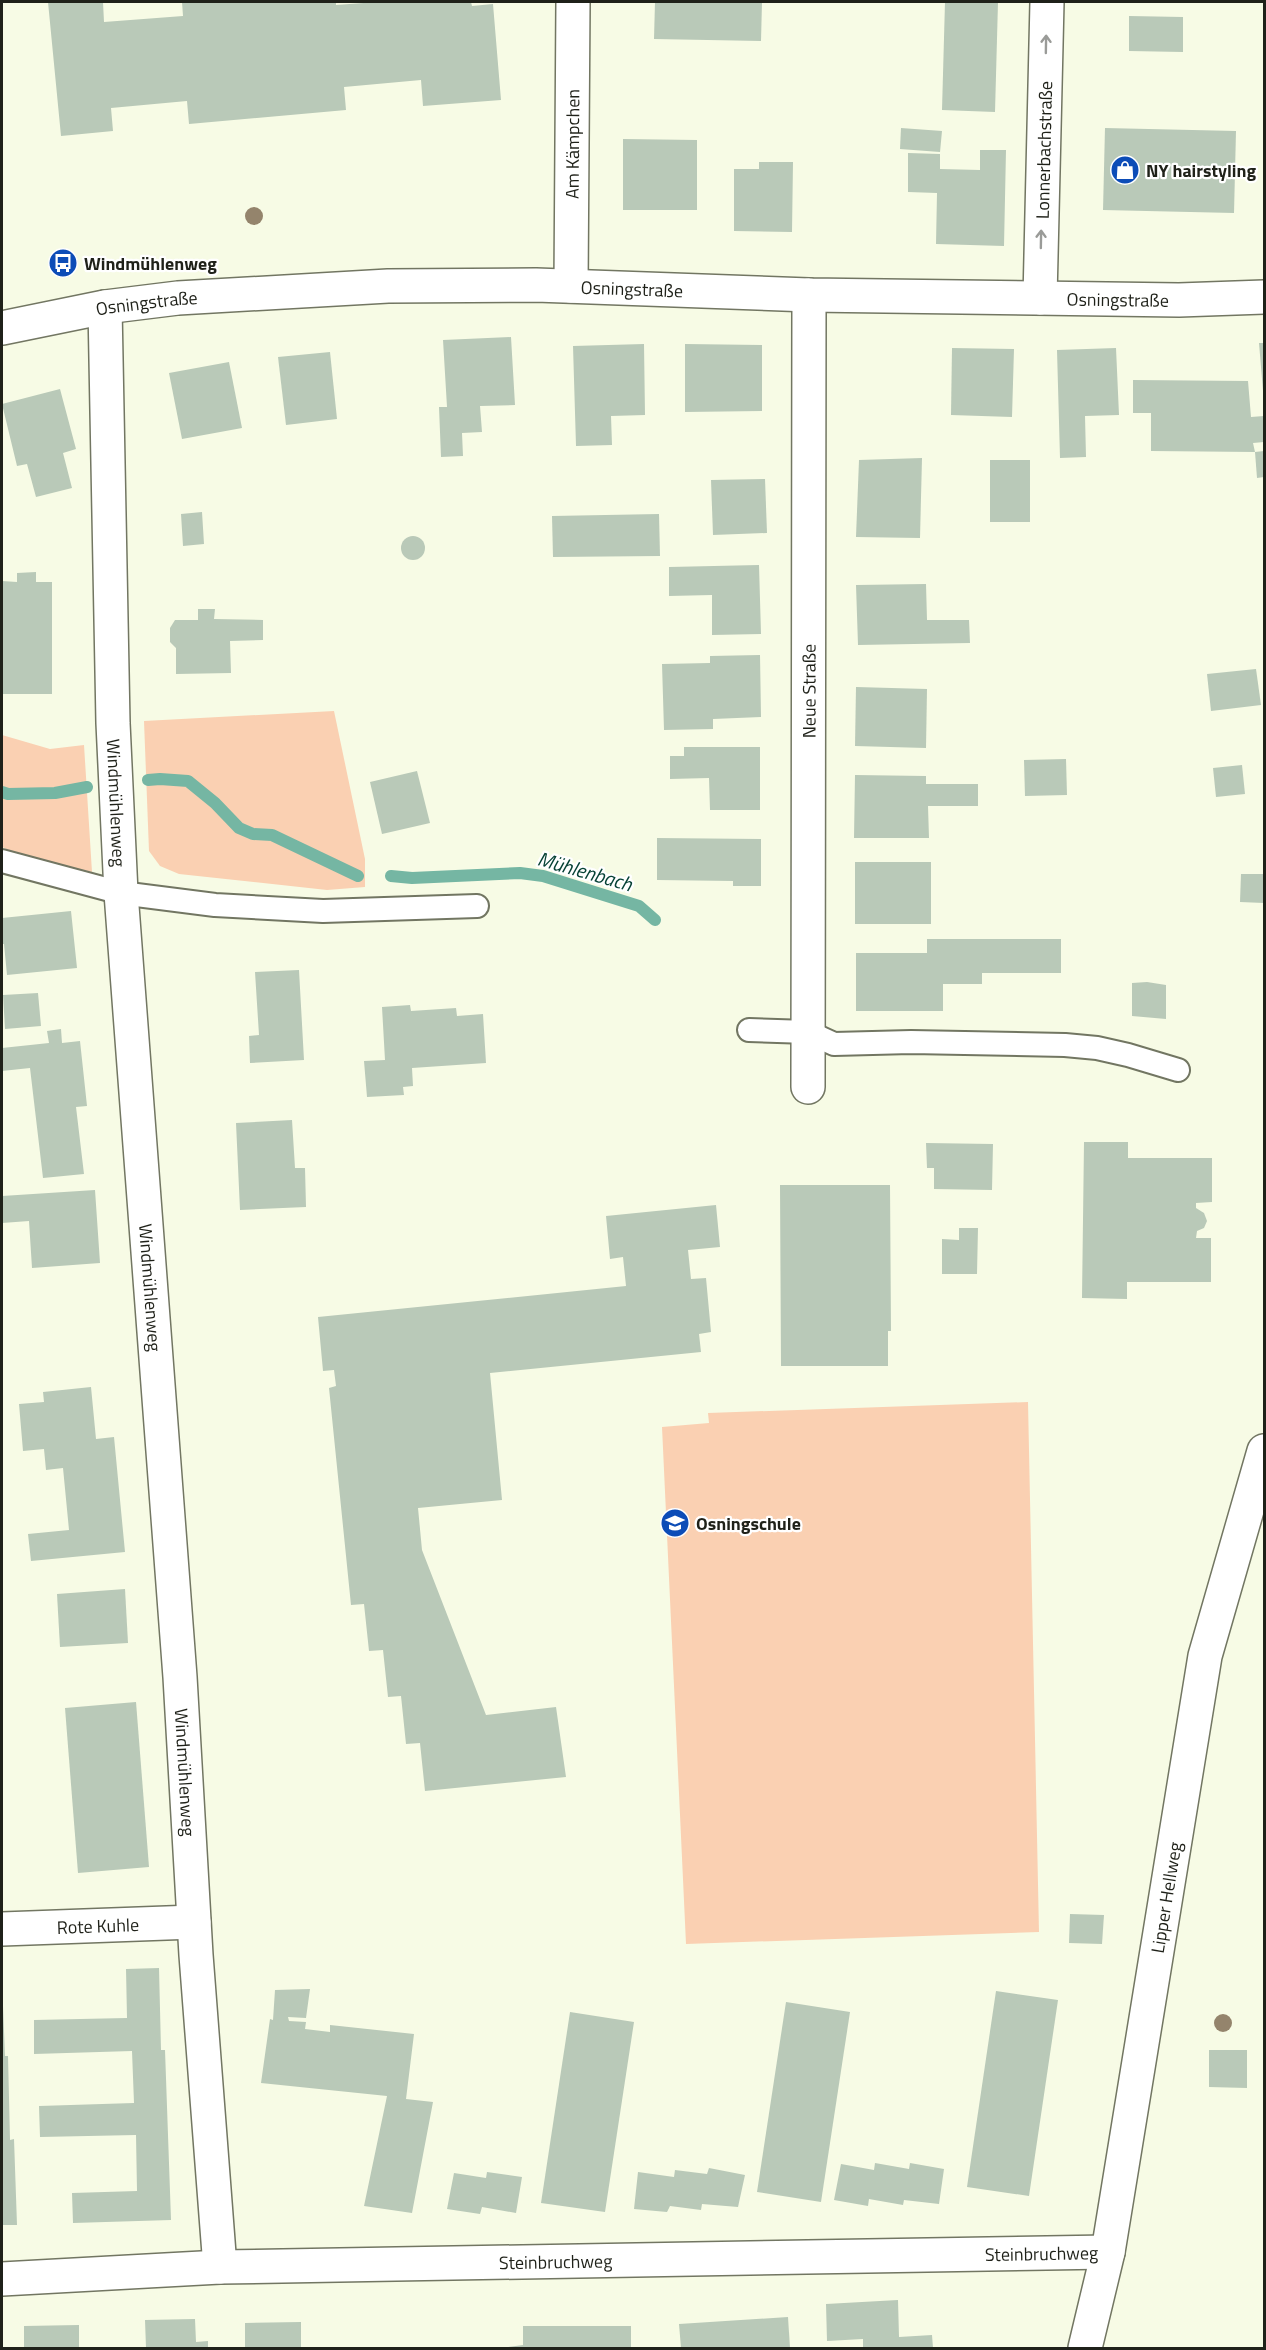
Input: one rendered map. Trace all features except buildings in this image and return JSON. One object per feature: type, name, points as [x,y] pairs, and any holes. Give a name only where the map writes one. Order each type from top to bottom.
[{"type":"street","name":"Am Kämpchen","points":[[571,286],[573,2]]},
{"type":"street","name":"Lonnerbachstraße","points":[[1040,298],[1047,2]]},
{"type":"street","name":"Osningstraße","points":[[2,328],[105,307],[178,298],[388,286],[571,286],[809,295],[1179,300],[1264,297]]},
{"type":"street","name":"Neue Straße","points":[[808,1087],[809,295]]},
{"type":"street","name":"Windmühlenweg","points":[[105,307],[113,723],[121,893],[179,1666],[220,2267]]},
{"type":"street","name":"Lipper Hellweg","points":[[1085,2349],[1108,2252],[1205,1656],[1264,1451]]},
{"type":"street","name":"Rote Kuhle","points":[[2,1929],[195,1922]]},
{"type":"street","name":"Steinbruchweg","points":[[2,2279],[220,2267],[1108,2252]]},
{"type":"lane","points":[[2,861],[121,893],[215,904],[322,911],[477,906]]},
{"type":"lane","points":[[749,1030],[808,1032],[834,1044],[911,1042],[1065,1045],[1097,1048],[1178,1070]]},
{"type":"shaded area","points":[[334,711],[365,859],[365,887],[327,890],[179,874],[160,866],[149,851],[144,721]]},
{"type":"shaded area","points":[[2,735],[50,749],[84,745],[92,872],[31,859],[2,847]]},
{"type":"shaded area","points":[[1028,1402],[1039,1932],[686,1944],[662,1427],[709,1423],[708,1413]]},
{"type":"waterway","name":"Mühlenbach","points":[[148,780],[188,781],[215,803],[239,828],[253,834],[272,835],[358,876]]},
{"type":"waterway","name":"Mühlenbach","points":[[2,792],[8,794],[55,793],[87,787]]},
{"type":"waterway","name":"Mühlenbach","points":[[391,876],[412,878],[520,873],[543,876],[639,906],[655,920]]},
{"type":"place","name":"NY hairstyling","points":[[1125,170]]},
{"type":"place","name":"Windmühlenweg","points":[[63,263]]},
{"type":"place","name":"Osningschule","points":[[675,1523]]}]
